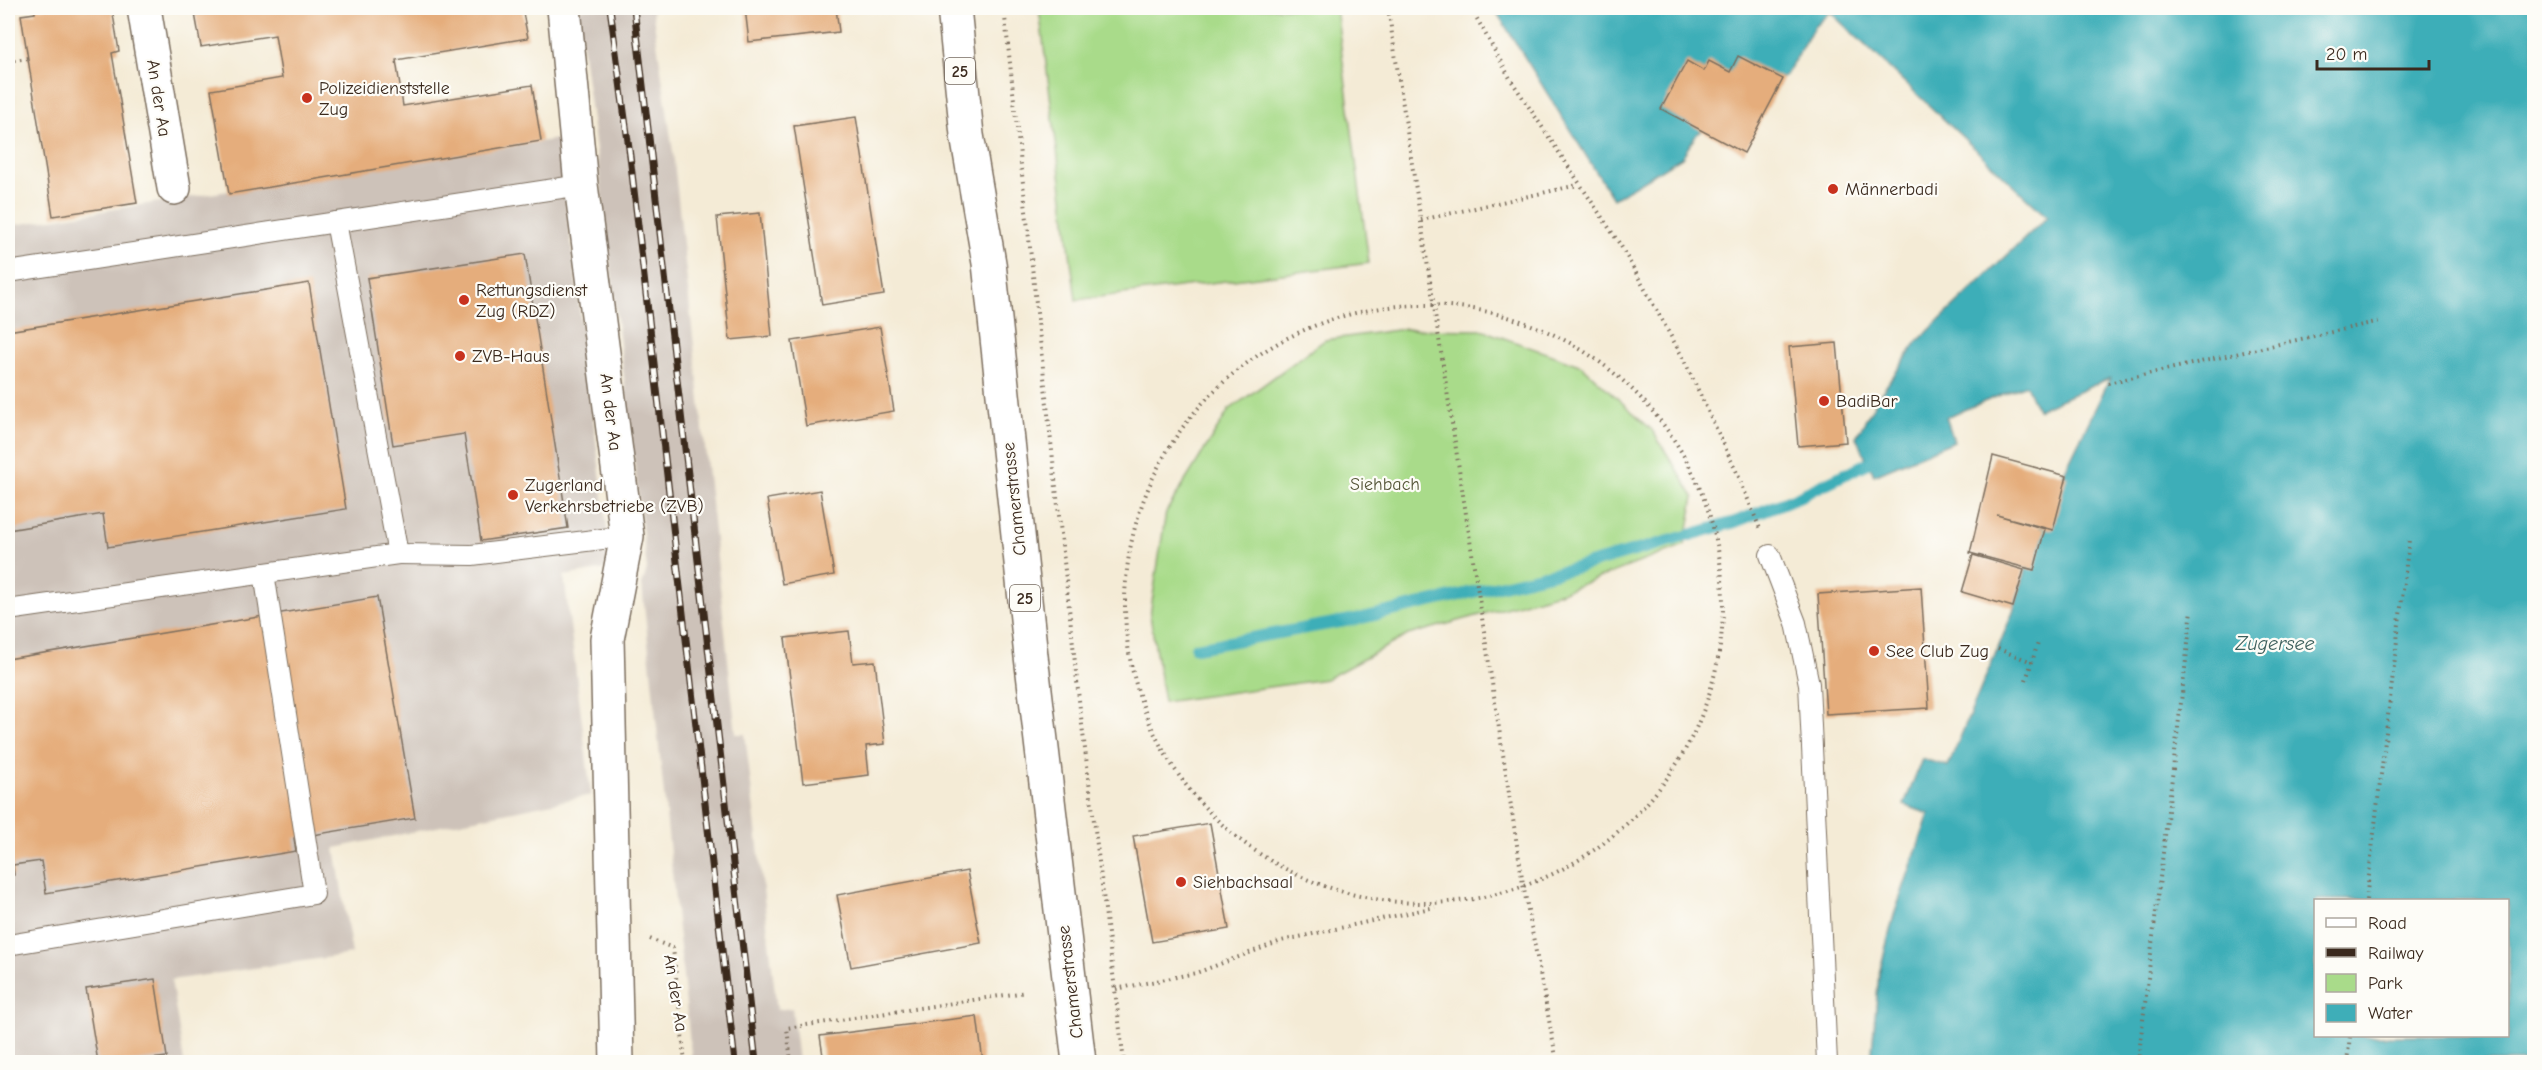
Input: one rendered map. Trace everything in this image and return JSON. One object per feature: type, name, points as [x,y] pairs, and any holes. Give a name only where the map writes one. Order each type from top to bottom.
[{"type":"street","name":"An der Aa","points":[[144,8],[174,188]]},
{"type":"street","name":"An der Aa","points":[[564,8],[581,185],[627,536],[607,639],[617,1062]]},
{"type":"street","name":"Chamerstrasse","points":[[954,8],[967,135],[989,263],[1031,656],[1079,1062]]},
{"type":"lane","points":[[8,272],[581,185]]},
{"type":"lane","points":[[336,222],[398,554]]},
{"type":"lane","points":[[8,610],[398,554],[472,555],[627,536]]},
{"type":"lane","points":[[1770,555],[1796,623],[1809,684],[1827,1062]]},
{"type":"lane","points":[[8,945],[314,894],[264,573]]},
{"type":"path","points":[[1004,8],[1080,709],[1124,1062]]},
{"type":"path","points":[[1388,8],[1523,885],[1557,1062]]},
{"type":"path","points":[[1471,8],[1511,80],[1578,185],[1621,246],[1683,358],[1738,475],[1770,555]]},
{"type":"path","points":[[8,62],[28,58]]},
{"type":"path","points":[[1421,220],[1578,185]]},
{"type":"path","points":[[1116,988],[1196,973],[1281,941],[1439,906],[1523,885],[1574,863],[1623,828],[1688,749],[1721,667],[1722,565],[1701,490],[1669,431],[1608,366],[1517,317],[1435,306],[1334,314],[1245,360],[1176,431],[1135,520],[1125,625],[1150,727],[1215,819],[1292,874],[1347,896],[1439,906]]},
{"type":"path","points":[[2108,384],[2380,321]]},
{"type":"path","points":[[2366,899],[2409,540]]},
{"type":"path","points":[[2138,1062],[2192,610]]},
{"type":"path","points":[[2026,680],[2038,643]]},
{"type":"path","points":[[1998,649],[2032,662]]},
{"type":"path","name":"An der Aa","points":[[614,924],[673,948],[685,1061]]},
{"type":"path","points":[[791,1062],[787,1028],[1026,992]]},
{"type":"path","points":[[2347,1062],[2350,1037]]},
{"type":"path","points":[[685,1061],[699,1059],[700,1062]]},
{"type":"shaded area","points":[[577,8],[652,8],[673,152],[736,734],[745,734],[777,1010],[792,1008],[798,1062],[692,1062],[642,585],[647,569]]},
{"type":"shaded area","points":[[558,139],[612,568],[564,576],[591,795],[335,848],[352,954],[171,980],[184,1062],[8,1062],[8,226]]},
{"type":"green space","points":[[1039,8],[1336,8],[1369,263],[1076,300]]},
{"type":"green space","name":"Siehbach","points":[[1404,329],[1482,330],[1582,366],[1652,430],[1694,497],[1685,545],[1559,593],[1408,635],[1326,679],[1164,702],[1150,615],[1166,512],[1229,410],[1325,340]]},
{"type":"water","name":"Zugersee","points":[[1494,8],[2534,8],[2534,1062],[1871,1062],[1879,974],[1894,915],[1929,814],[1904,805],[1922,759],[1948,766],[2013,612],[2043,516],[2110,378],[2037,410],[2026,385],[1946,417],[1954,441],[1874,475],[1856,437],[1880,395],[1917,342],[2047,217],[1830,12],[1814,27],[1786,75],[1697,134],[1682,157],[1613,199]]},
{"type":"building","points":[[35,8],[112,8],[119,51],[112,53],[137,203],[53,216],[21,15],[35,13]]},
{"type":"building","name":"Polizeidienststelle Zug","points":[[194,8],[522,8],[528,38],[396,60],[403,106],[532,85],[541,141],[229,194],[211,90],[282,78],[275,35],[201,47]]},
{"type":"building","points":[[745,8],[836,8],[839,32],[749,42]]},
{"type":"building","points":[[1738,56],[1783,79],[1744,153],[1661,109],[1687,61],[1704,71],[1709,61],[1730,72]]},
{"type":"building","points":[[856,117],[884,295],[822,305],[794,126]]},
{"type":"building","points":[[760,213],[772,336],[730,340],[717,217]]},
{"type":"building","name":"ZVB-Haus","points":[[525,254],[568,528],[481,541],[464,434],[393,445],[367,278]]},
{"type":"building","points":[[309,283],[346,509],[108,547],[103,514],[8,530],[8,331]]},
{"type":"building","points":[[880,327],[894,411],[806,426],[792,341]]},
{"type":"building","points":[[1837,343],[1846,442],[1798,446],[1789,347]]},
{"type":"building","points":[[1993,456],[2067,476],[2053,530],[1997,515],[2045,529],[2034,570],[1970,553]]},
{"type":"building","points":[[820,490],[834,575],[782,584],[767,499]]},
{"type":"building","points":[[1973,555],[2024,570],[2013,607],[1962,592]]},
{"type":"building","name":"See Club Zug","points":[[1921,587],[1929,708],[1826,714],[1818,594]]},
{"type":"building","points":[[377,597],[415,818],[294,838],[296,851],[46,893],[41,861],[13,865],[14,875],[8,877],[8,659]]},
{"type":"building","points":[[849,631],[853,663],[875,661],[885,744],[866,746],[869,775],[803,783],[785,638]]},
{"type":"building","name":"Siehbachsaal","points":[[1210,823],[1229,929],[1152,942],[1133,836]]},
{"type":"building","points":[[967,871],[981,943],[851,967],[837,895]]},
{"type":"building","points":[[155,979],[167,1057],[127,1062],[98,1062],[86,989]]},
{"type":"building","points":[[977,1016],[983,1062],[824,1062],[820,1036]]},
{"type":"waterway","points":[[1196,648],[1362,618],[1575,568],[1735,522],[1798,497],[1868,463]]},
{"type":"railway","points":[[610,8],[630,156],[735,1062]]},
{"type":"railway","points":[[634,8],[756,1062]]},
{"type":"place","name":"Polizeidienststelle Zug","points":[[307,98]]},
{"type":"place","name":"Männerbadi","points":[[1833,189]]},
{"type":"place","name":"Rettungsdienst Zug (RDZ)","points":[[464,300]]},
{"type":"place","name":"ZVB-Haus","points":[[460,356]]},
{"type":"place","name":"BadiBar","points":[[1824,401]]},
{"type":"place","name":"Zugerland Verkehrsbetriebe (ZVB)","points":[[513,495]]},
{"type":"place","name":"See Club Zug","points":[[1874,651]]},
{"type":"place","name":"Siehbachsaal","points":[[1181,882]]}]
